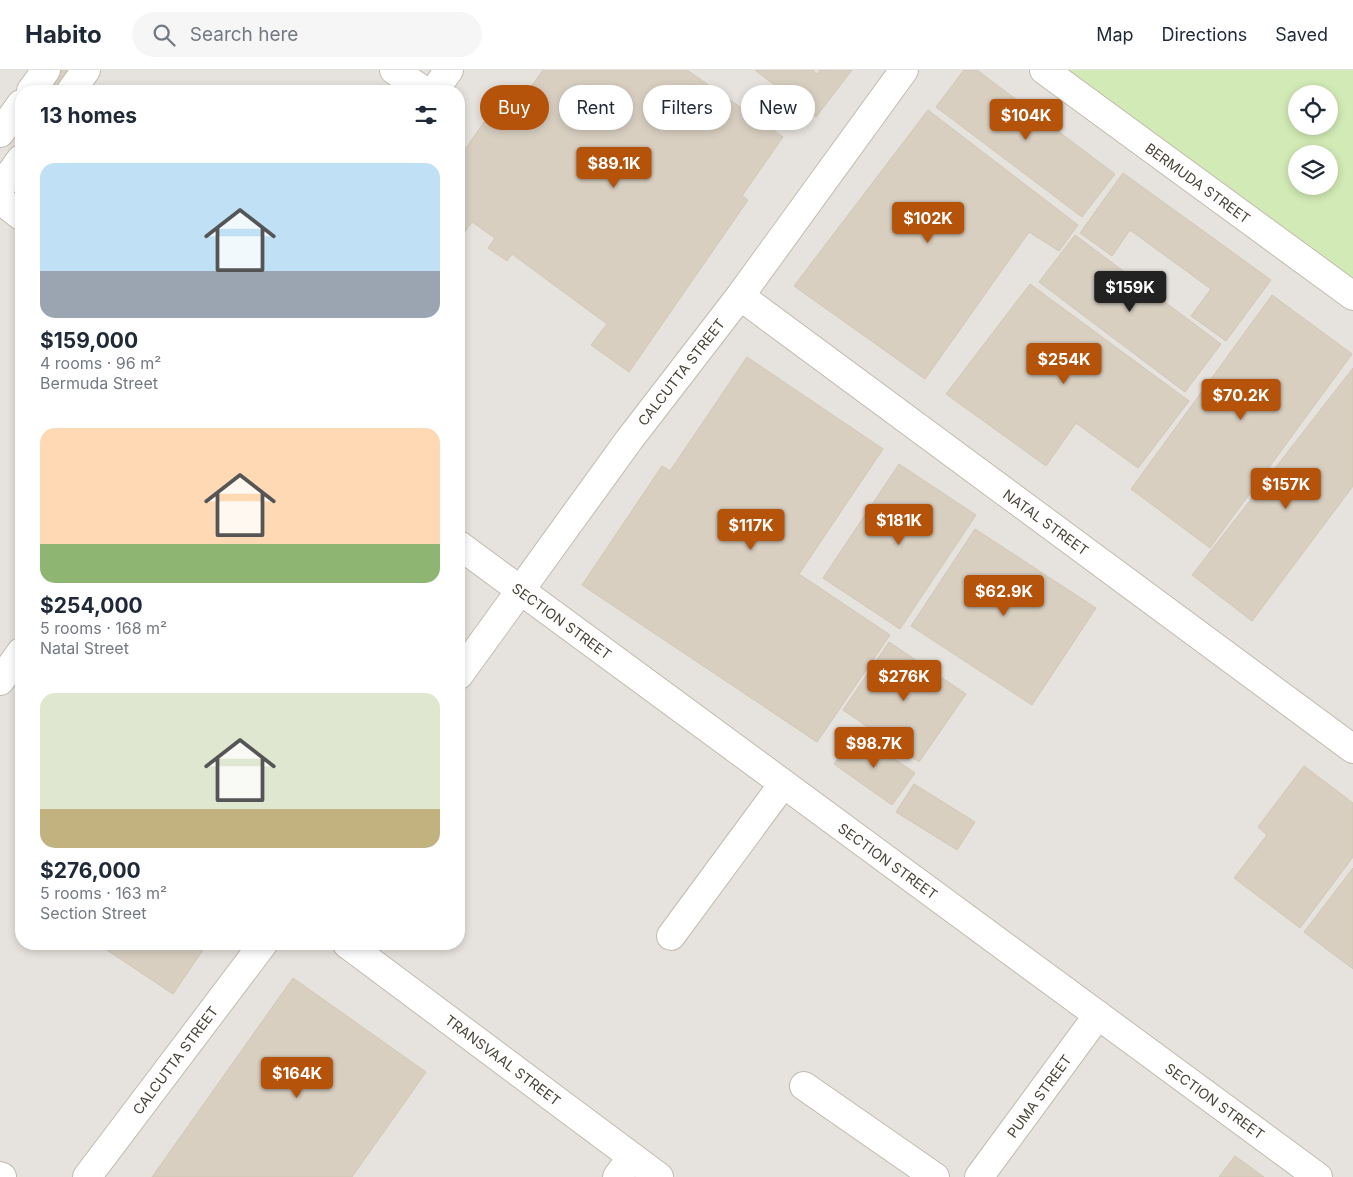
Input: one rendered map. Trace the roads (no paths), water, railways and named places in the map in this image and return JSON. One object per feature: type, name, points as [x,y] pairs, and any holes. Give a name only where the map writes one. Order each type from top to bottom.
[{"type":"street","points":[[35,85],[46,70]]},
{"type":"street","points":[[75,85],[86,70]]},
{"type":"street","points":[[394,70],[415,85]]},
{"type":"street","points":[[438,85],[449,70]]},
{"type":"street","name":"CALCUTTA STREET","points":[[465,667],[629,440],[740,296],[904,70]]},
{"type":"street","name":"BERMUDA STREET","points":[[1044,70],[1353,296]]},
{"type":"street","points":[[0,134],[15,113]]},
{"type":"street","points":[[0,188],[15,167]]},
{"type":"street","points":[[0,200],[15,211]]},
{"type":"street","name":"NATAL STREET","points":[[740,296],[1353,749]]},
{"type":"street","name":"SECTION STREET","points":[[465,550],[1318,1177]]},
{"type":"street","points":[[0,680],[15,660]]},
{"type":"street","points":[[671,936],[783,784]]},
{"type":"street","name":"CALCUTTA STREET","points":[[87,1177],[258,950]]},
{"type":"street","name":"TRANSVAAL STREET","points":[[354,950],[625,1167],[659,1177]]},
{"type":"street","name":"PUMA STREET","points":[[979,1177],[1098,1015]]},
{"type":"street","points":[[804,1086],[935,1177]]}]
